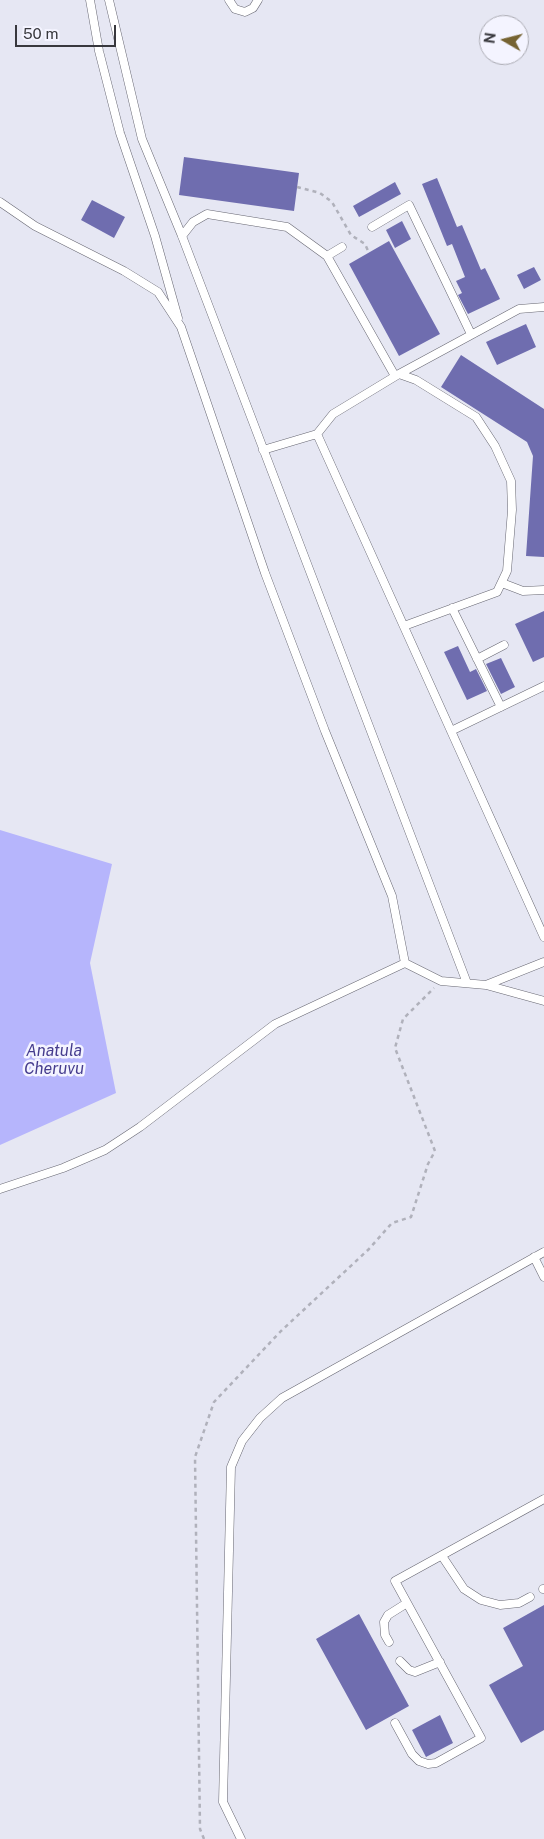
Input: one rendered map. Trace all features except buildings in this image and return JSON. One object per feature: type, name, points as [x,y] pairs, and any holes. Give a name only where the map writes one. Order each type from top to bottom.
[{"type":"lane","points":[[90,0],[99,51],[120,133],[155,236],[181,327],[265,573],[325,731],[392,896],[405,963]]},
{"type":"lane","points":[[108,0],[142,139],[182,236],[467,983]]},
{"type":"lane","points":[[228,0],[235,9],[245,12],[253,8],[258,0]]},
{"type":"lane","points":[[0,202],[36,226],[85,250],[158,292],[181,327]]},
{"type":"lane","points":[[372,227],[409,205],[471,334]]},
{"type":"lane","points":[[182,236],[193,222],[207,214],[287,227],[327,256],[397,375],[416,380],[476,417],[495,446],[510,481],[512,510],[507,572],[502,583],[497,592],[404,626]]},
{"type":"lane","points":[[327,256],[342,247]]},
{"type":"lane","points":[[263,450],[317,434],[332,414],[397,375],[519,309],[544,307]]},
{"type":"lane","points":[[317,434],[451,731],[542,924],[544,937]]},
{"type":"lane","points":[[502,583],[522,591],[544,590]]},
{"type":"lane","points":[[452,608],[501,707]]},
{"type":"lane","points":[[477,659],[504,645]]},
{"type":"lane","points":[[451,731],[544,686]]},
{"type":"lane","points":[[486,986],[544,962]]},
{"type":"lane","points":[[405,963],[441,981],[486,986],[544,1001]]},
{"type":"lane","points":[[0,1189],[63,1168],[105,1150],[140,1127],[275,1024],[405,963]]},
{"type":"lane","points":[[242,1839],[224,1802],[231,1467],[242,1441],[260,1418],[282,1398],[544,1252]]},
{"type":"lane","points":[[534,1257],[544,1277]]},
{"type":"lane","points":[[395,1723],[412,1754],[419,1761],[428,1764],[436,1763],[481,1738],[395,1581],[544,1499]]},
{"type":"lane","points":[[442,1556],[464,1589],[481,1600],[500,1605],[519,1603],[530,1597]]},
{"type":"lane","points":[[389,1642],[385,1636],[384,1622],[388,1615],[407,1603]]},
{"type":"lane","points":[[400,1661],[409,1670],[415,1672],[440,1662]]},
{"type":"path","points":[[298,188],[320,193],[332,202],[351,235],[365,244],[369,253]]},
{"type":"water","name":"Anatula Cheruvu","points":[[0,830],[112,864],[90,963],[116,1093],[0,1145]]}]
